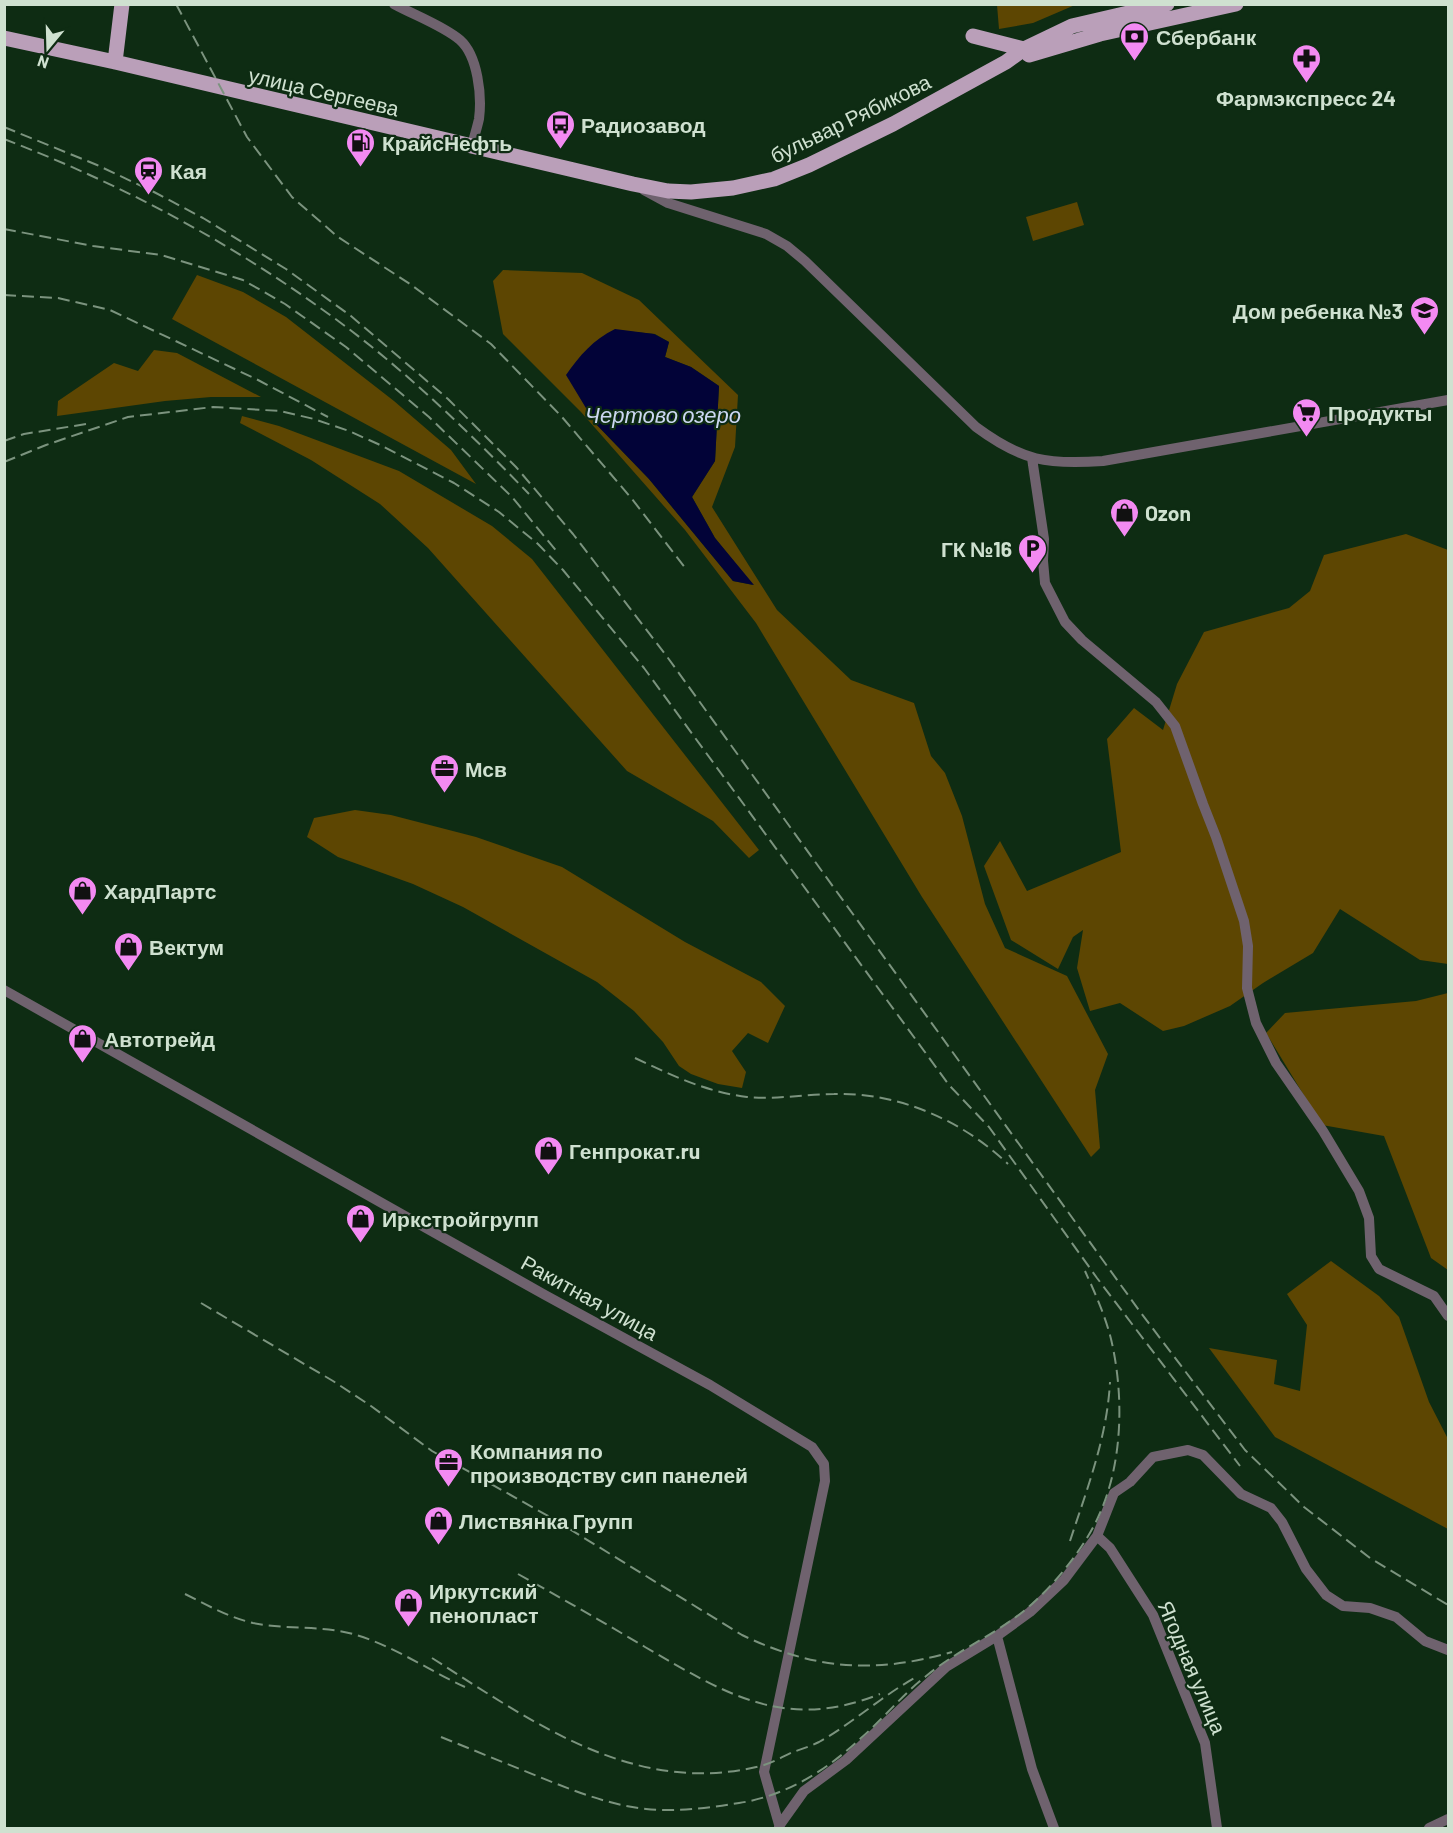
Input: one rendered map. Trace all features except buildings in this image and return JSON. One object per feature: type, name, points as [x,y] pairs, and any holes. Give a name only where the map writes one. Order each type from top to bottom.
[{"type":"main road","points":[[115,62],[122,4]]},
{"type":"main road","name":"бульвар Рябикова","points":[[633,184],[668,191],[691,192],[733,188],[774,179],[809,165],[893,124],[1006,62],[1024,49],[1072,26],[1167,4]]},
{"type":"main road","name":"бульвар Рябикова","points":[[1006,62],[1100,34],[1236,4]]},
{"type":"main road","points":[[974,36],[1024,49]]},
{"type":"main road","name":"улица Сергеева","points":[[4,38],[633,184]]},
{"type":"street","points":[[394,4],[459,39],[469,50],[475,64],[480,103],[472,146]]},
{"type":"street","points":[[633,184],[668,203],[766,234],[787,246],[976,427],[999,443],[1032,458],[1070,464],[1103,461],[1449,400]]},
{"type":"street","points":[[1032,458],[1044,539],[1045,583],[1065,622],[1082,640],[1156,702],[1175,726],[1244,921],[1248,946],[1247,988],[1256,1023],[1276,1063],[1323,1131],[1359,1191],[1370,1218],[1371,1256],[1379,1269],[1434,1296],[1449,1316]]},
{"type":"street","name":"Ракитная улица","points":[[4,990],[545,1295],[710,1385],[812,1447],[824,1464],[825,1481],[764,1772],[779,1827]]},
{"type":"street","points":[[779,1827],[804,1791],[846,1760],[946,1667],[997,1636],[1030,1612],[1064,1580],[1097,1536],[1114,1493],[1130,1482],[1153,1457],[1188,1450],[1203,1455],[1241,1494],[1271,1508],[1282,1522],[1306,1569],[1326,1595],[1343,1606],[1370,1608],[1396,1617],[1425,1641],[1449,1650]]},
{"type":"street","name":"Ягодная улица","points":[[1097,1536],[1110,1548],[1154,1616],[1205,1743],[1216,1828]]},
{"type":"street","points":[[997,1636],[1032,1769],[1054,1828]]},
{"type":"street","points":[[1428,1828],[1449,1819]]},
{"type":"shaded area","points":[[997,4],[1075,5],[1033,23],[999,29]]},
{"type":"shaded area","points":[[1077,202],[1084,225],[1033,241],[1026,217]]},
{"type":"shaded area","points":[[503,270],[582,273],[639,300],[738,395],[735,447],[712,507],[777,610],[851,680],[914,703],[931,756],[945,773],[962,816],[985,904],[1005,948],[1067,976],[1108,1054],[1095,1090],[1100,1148],[1091,1157],[922,897],[756,623],[685,530],[581,412],[503,334],[493,281]],"holes":[[[615,330],[655,334],[669,342],[665,357],[691,367],[719,386],[715,461],[692,497],[715,538],[753,585],[733,581],[649,479],[595,423],[582,400]]]},
{"type":"shaded area","points":[[197,275],[243,292],[286,317],[394,401],[451,450],[476,484],[172,319]]},
{"type":"shaded area","points":[[154,350],[177,353],[261,397],[211,397],[165,401],[57,416],[58,401],[114,363],[138,371]]},
{"type":"shaded area","points":[[242,416],[279,426],[399,471],[492,526],[532,559],[759,850],[749,858],[713,821],[627,771],[428,548],[380,504],[311,460],[240,423]]},
{"type":"shaded area","points":[[1406,534],[1448,550],[1448,964],[1420,960],[1340,909],[1313,953],[1230,1006],[1184,1026],[1163,1031],[1120,1003],[1090,1011],[1077,968],[1083,930],[1073,937],[1058,969],[1011,940],[984,866],[1000,841],[1027,891],[1121,852],[1107,739],[1134,708],[1163,730],[1177,684],[1204,632],[1289,608],[1310,591],[1324,555]]},
{"type":"shaded area","points":[[355,810],[391,815],[476,837],[562,867],[685,942],[761,982],[785,1006],[768,1043],[748,1033],[732,1051],[746,1072],[742,1088],[718,1084],[691,1074],[679,1066],[663,1042],[634,1011],[597,982],[463,907],[413,884],[338,857],[307,837],[314,818]]},
{"type":"shaded area","points":[[1448,993],[1448,1270],[1431,1258],[1384,1136],[1322,1125],[1266,1033],[1285,1013],[1416,1001]]},
{"type":"shaded area","points":[[1331,1261],[1379,1296],[1399,1317],[1429,1402],[1448,1439],[1448,1529],[1275,1437],[1209,1348],[1277,1360],[1274,1384],[1300,1391],[1307,1325],[1287,1294]]},
{"type":"water","name":"Чертово озеро","points":[[615,329],[654,334],[669,342],[665,357],[691,367],[719,386],[715,461],[692,497],[715,538],[754,585],[733,581],[649,479],[595,423],[566,375],[588,349]]},
{"type":"railway","points":[[176,4],[247,137],[292,197],[338,237],[410,284],[491,344],[562,417],[632,499],[686,569]]},
{"type":"railway","points":[[4,127],[97,165],[154,192],[203,218],[286,269],[351,316],[448,399],[516,467],[573,534],[668,658],[1141,1313],[1245,1450],[1304,1507],[1370,1558],[1448,1605]]},
{"type":"railway","points":[[4,139],[88,174],[170,214],[286,284],[351,330],[404,374],[529,494]]},
{"type":"railway","points":[[4,229],[93,246],[161,255],[243,280],[285,304],[346,347],[429,417],[512,497],[558,553]]},
{"type":"railway","points":[[4,295],[58,298],[110,310],[258,380],[328,417]]},
{"type":"railway","points":[[4,462],[128,417],[213,407],[280,411],[314,419],[378,444],[454,483],[499,512],[538,544],[563,570],[644,668],[949,1085],[989,1127],[1097,1278],[1240,1466]]},
{"type":"railway","points":[[4,441],[24,434],[86,424]]},
{"type":"railway","points":[[635,1058],[689,1082],[732,1095],[768,1098],[823,1094],[858,1095],[905,1104],[949,1122],[970,1134],[1008,1164]]},
{"type":"railway","points":[[441,1737],[590,1796],[632,1807],[658,1810],[705,1808],[756,1800],[789,1788],[834,1761],[925,1677],[1006,1624],[1032,1604],[1070,1562],[1094,1525],[1108,1493],[1113,1472],[1117,1450],[1119,1405],[1111,1339],[1103,1313],[1085,1271]]},
{"type":"railway","points":[[201,1303],[333,1381],[432,1451],[550,1517],[742,1635],[795,1656],[846,1665],[897,1664],[952,1652]]},
{"type":"railway","points":[[1070,1541],[1101,1443],[1110,1382]]},
{"type":"railway","points":[[518,1574],[703,1680],[730,1693],[757,1702],[785,1708],[815,1709],[846,1705],[880,1694]]},
{"type":"railway","points":[[185,1594],[226,1614],[253,1623],[328,1629],[353,1634],[396,1651],[465,1687]]},
{"type":"railway","points":[[432,1658],[548,1729],[588,1748],[630,1763],[673,1772],[717,1773],[768,1764],[819,1742],[918,1676]]},
{"type":"place","name":"Сбербанк","points":[[1135,62]]},
{"type":"place","name":"Фармэкспресс 24","points":[[1306,84]]},
{"type":"place","name":"Радиозавод","points":[[560,150]]},
{"type":"place","name":"КрайсНефть","points":[[361,168]]},
{"type":"place","name":"Кая","points":[[149,196]]},
{"type":"place","name":"Дом ребенка №3","points":[[1424,336]]},
{"type":"place","name":"Продукты","points":[[1307,438]]},
{"type":"place","name":"Ozon","points":[[1124,538]]},
{"type":"place","name":"ГК №16","points":[[1033,574]]},
{"type":"place","name":"Мсв","points":[[444,794]]},
{"type":"place","name":"ХардПартс","points":[[83,916]]},
{"type":"place","name":"Вектум","points":[[128,972]]},
{"type":"place","name":"Автотрейд","points":[[83,1064]]},
{"type":"place","name":"Генпрокат.ru","points":[[548,1176]]},
{"type":"place","name":"Иркстройгрупп","points":[[361,1244]]},
{"type":"place","name":"Компания по производству сип панелей","points":[[449,1488]]},
{"type":"place","name":"Листвянка Групп","points":[[438,1546]]},
{"type":"place","name":"Иркутский пенопласт","points":[[408,1628]]}]
